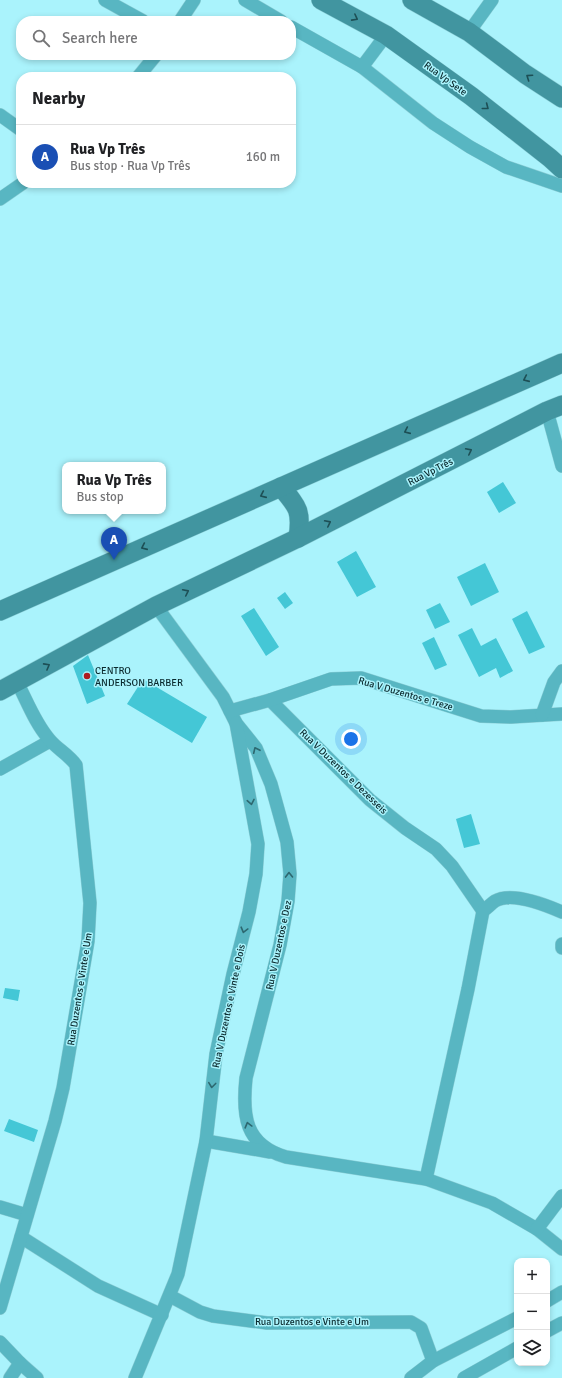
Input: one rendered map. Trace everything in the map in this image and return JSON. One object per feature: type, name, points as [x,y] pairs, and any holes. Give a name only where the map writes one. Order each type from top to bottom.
[{"type":"main road","name":"Rua Vp Sete","points":[[321,0],[386,35],[471,96],[562,169]]},
{"type":"main road","points":[[412,0],[469,32],[525,74],[562,98]]},
{"type":"main road","points":[[0,611],[562,363]]},
{"type":"main road","name":"Rua Vp Três","points":[[0,691],[156,606],[298,538],[554,408]]},
{"type":"main road","points":[[281,487],[297,506],[300,515],[298,538]]},
{"type":"street","points":[[105,0],[134,16]]},
{"type":"street","points":[[183,16],[194,0]]},
{"type":"street","points":[[245,0],[272,16]]},
{"type":"street","points":[[469,32],[492,0]]},
{"type":"street","points":[[296,30],[362,68],[433,123],[470,148],[506,168],[562,186]]},
{"type":"street","points":[[362,68],[386,35]]},
{"type":"street","points":[[142,72],[152,60]]},
{"type":"street","points":[[0,115],[16,126]]},
{"type":"street","points":[[0,199],[16,188]]},
{"type":"street","points":[[554,408],[562,466]]},
{"type":"street","name":"Rua V Duzentos e Dez","points":[[156,606],[219,692],[233,717],[256,748],[270,784],[287,842],[290,874],[288,901],[280,945],[246,1078],[244,1097],[249,1130],[261,1145],[273,1153],[286,1157],[426,1179],[492,1203],[537,1229],[562,1249]]},
{"type":"street","points":[[542,715],[554,682],[562,671]]},
{"type":"street","name":"Rua V Duzentos e Treze","points":[[233,717],[270,700],[330,679],[361,678],[481,716],[511,717],[562,714]]},
{"type":"street","name":"Rua Duzentos e Vinte e Um","points":[[0,1308],[27,1214],[42,1171],[63,1088],[88,941],[90,903],[76,765],[70,757],[50,741],[39,727],[17,682]]},
{"type":"street","name":"Rua V Duzentos e Dezesseis","points":[[270,700],[370,800],[405,828],[436,849],[452,866],[483,911]]},
{"type":"street","name":"Rua V Duzentos e Vinte e Dois","points":[[135,1378],[178,1274],[206,1141],[216,1054],[233,974],[249,912],[256,874],[258,844],[233,717]]},
{"type":"street","points":[[0,769],[50,741]]},
{"type":"street","points":[[426,1179],[468,989],[483,911],[496,900],[515,898],[543,903],[562,912]]},
{"type":"street","points":[[206,1141],[273,1153]]},
{"type":"street","points":[[537,1229],[562,1196]]},
{"type":"street","points":[[0,1207],[27,1214]]},
{"type":"street","points":[[21,1237],[98,1286],[162,1315]]},
{"type":"street","points":[[550,1299],[562,1292]]},
{"type":"street","name":"Rua Duzentos e Vinte e Um","points":[[170,1296],[200,1312],[214,1316],[267,1323],[411,1322],[421,1328],[433,1361]]},
{"type":"street","points":[[410,1378],[433,1361],[514,1320]]},
{"type":"street","points":[[549,1330],[562,1323]]},
{"type":"street","points":[[0,1342],[37,1378]]},
{"type":"street","points":[[464,1378],[514,1350]]},
{"type":"street","points":[[10,1378],[20,1363]]},
{"type":"building","points":[[503,482],[516,503],[499,513],[487,492]]},
{"type":"building","points":[[356,551],[376,587],[357,597],[337,562]]},
{"type":"building","points":[[485,563],[499,592],[471,606],[457,577]]},
{"type":"building","points":[[285,592],[293,603],[285,609],[277,598]]},
{"type":"building","points":[[440,603],[450,622],[435,629],[426,610]]},
{"type":"building","points":[[254,608],[279,647],[266,656],[241,616]]},
{"type":"building","points":[[527,611],[545,647],[529,654],[512,619]]},
{"type":"building","points":[[472,628],[481,646],[496,638],[513,671],[500,678],[496,668],[479,677],[458,635]]},
{"type":"building","points":[[434,637],[447,665],[435,670],[422,643]]},
{"type":"building","points":[[88,655],[105,696],[87,704],[73,666]]},
{"type":"building","points":[[143,679],[207,717],[192,743],[127,704]]},
{"type":"building","points":[[471,814],[480,844],[464,848],[456,819]]},
{"type":"building","points":[[5,988],[20,990],[18,1001],[3,998]]},
{"type":"building","points":[[9,1119],[38,1130],[34,1142],[4,1131]]},
{"type":"place","name":"Rua Vp Três","points":[[114,560]]},
{"type":"place","name":"CENTRO ANDERSON BARBER","points":[[87,676]]}]
